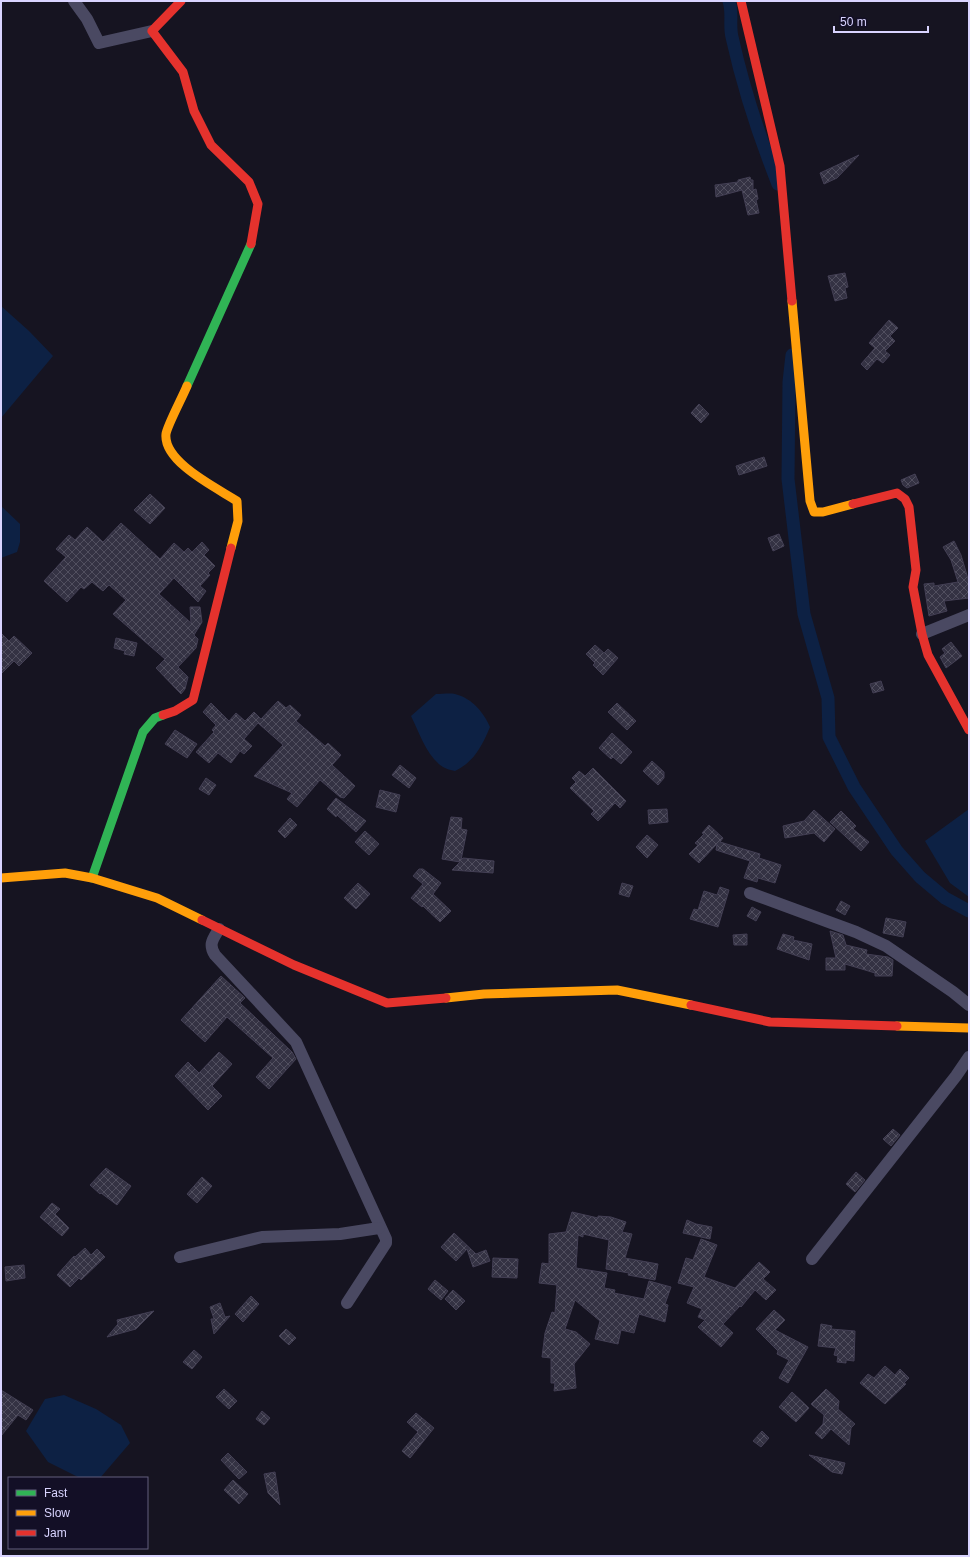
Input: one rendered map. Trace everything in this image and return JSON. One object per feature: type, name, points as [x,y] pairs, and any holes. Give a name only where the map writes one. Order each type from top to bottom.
[{"type":"street","points":[[74,1],[87,19],[99,43],[152,31],[181,1]]},
{"type":"street","points":[[741,1],[780,166],[810,500],[814,512],[823,512],[897,493],[905,499],[909,507],[916,570],[913,587],[922,634],[928,655],[969,730]]},
{"type":"street","points":[[92,878],[143,732],[155,718],[174,711],[193,700],[238,521],[237,501],[183,466],[169,450],[166,434],[230,291],[251,248],[258,204],[249,182],[211,145],[194,111],[183,72],[152,31]]},
{"type":"street","points":[[922,634],[969,615]]},
{"type":"street","points":[[1,878],[65,873],[92,878],[157,898],[294,965],[387,1003],[484,994],[617,990],[770,1022],[969,1028]]},
{"type":"street","points":[[750,894],[856,932],[886,946],[953,992],[969,1006]]},
{"type":"street","points":[[219,929],[211,942],[211,948],[214,955],[296,1042],[379,1228],[386,1239],[386,1243],[347,1303]]},
{"type":"street","points":[[812,1259],[956,1076],[969,1057]]},
{"type":"street","points":[[180,1257],[262,1237],[340,1234],[379,1228]]},
{"type":"water","points":[[1,306],[29,331],[53,356],[1,418]]},
{"type":"water","points":[[1,506],[20,524],[20,542],[17,552],[1,558]]},
{"type":"water","points":[[436,694],[455,694],[467,699],[481,711],[490,727],[477,753],[467,763],[455,771],[443,767],[432,757],[411,716]]},
{"type":"water","points":[[969,809],[969,897],[950,883],[925,841]]},
{"type":"water","points":[[64,1395],[96,1409],[121,1425],[130,1443],[101,1477],[78,1477],[48,1462],[26,1431],[45,1399]]},
{"type":"building","points":[[859,155],[837,178],[824,184],[820,173]]},
{"type":"building","points":[[750,177],[751,180],[753,180],[753,190],[756,189],[758,199],[756,200],[759,213],[748,215],[742,190],[716,197],[715,185],[738,182],[738,180]]},
{"type":"building","points":[[845,273],[848,287],[845,288],[847,298],[835,301],[828,276]]},
{"type":"building","points":[[889,320],[898,328],[890,336],[895,341],[885,351],[890,355],[883,363],[877,359],[867,370],[861,364],[875,348],[869,343]]},
{"type":"building","points":[[699,404],[709,414],[701,423],[691,413]]},
{"type":"building","points":[[764,457],[767,466],[739,475],[736,466]]},
{"type":"building","points":[[915,474],[919,483],[907,488],[903,485],[901,480]]},
{"type":"building","points":[[150,494],[165,508],[150,524],[134,510]]},
{"type":"building","points":[[121,523],[160,559],[174,543],[184,552],[188,548],[192,552],[202,542],[209,550],[204,555],[215,566],[208,573],[210,575],[200,586],[206,591],[198,602],[174,578],[159,594],[191,623],[190,607],[200,607],[202,622],[194,635],[198,639],[196,648],[178,667],[188,677],[185,689],[181,694],[156,668],[165,659],[113,614],[126,600],[109,585],[103,591],[92,582],[84,589],[81,587],[67,602],[44,581],[66,557],[56,549],[69,535],[75,540],[87,527],[103,542]]},
{"type":"building","points":[[779,534],[784,546],[773,551],[768,538]]},
{"type":"building","points":[[954,541],[961,555],[969,582],[969,598],[944,601],[947,611],[929,616],[924,584],[934,583],[934,586],[958,582],[951,560],[943,547]]},
{"type":"building","points":[[1,633],[9,641],[14,636],[32,653],[19,666],[14,661],[1,674]]},
{"type":"building","points":[[116,638],[137,643],[134,656],[124,654],[125,651],[114,648]]},
{"type":"building","points":[[951,642],[962,656],[946,668],[940,657],[945,653],[942,649]]},
{"type":"building","points":[[595,645],[604,653],[608,649],[618,658],[603,675],[593,665],[595,663],[586,654]]},
{"type":"building","points":[[881,681],[884,690],[873,693],[870,684]]},
{"type":"building","points":[[278,701],[286,708],[290,705],[301,715],[296,721],[325,746],[328,743],[341,755],[332,765],[355,786],[344,798],[340,797],[320,780],[297,807],[287,799],[292,793],[254,776],[283,745],[258,723],[244,739],[252,746],[244,754],[240,751],[231,763],[218,753],[209,763],[196,752],[214,732],[212,730],[216,725],[203,712],[211,703],[229,721],[236,713],[245,721],[254,712],[261,719]]},
{"type":"building","points":[[617,703],[636,721],[627,730],[608,712]]},
{"type":"building","points":[[175,730],[197,744],[187,758],[165,744]]},
{"type":"building","points":[[612,733],[632,752],[621,764],[613,757],[611,759],[599,748]]},
{"type":"building","points":[[652,761],[664,772],[664,778],[658,785],[643,771]]},
{"type":"building","points":[[400,765],[416,778],[409,788],[392,775]]},
{"type":"building","points":[[593,768],[626,801],[620,808],[615,803],[598,821],[591,814],[594,811],[570,788],[576,782],[572,778],[579,771],[585,776]]},
{"type":"building","points":[[206,778],[216,785],[209,795],[199,789]]},
{"type":"building","points":[[380,790],[400,795],[396,812],[376,807]]},
{"type":"building","points":[[336,798],[366,821],[356,832],[337,815],[336,817],[327,809]]},
{"type":"building","points":[[667,809],[668,822],[649,824],[648,810]]},
{"type":"building","points":[[814,810],[835,829],[824,842],[814,833],[785,838],[783,826],[804,821]]},
{"type":"building","points":[[841,811],[856,826],[853,829],[869,842],[861,851],[830,822]]},
{"type":"building","points":[[451,817],[462,818],[461,829],[467,830],[461,860],[463,858],[494,861],[493,873],[452,870],[460,862],[442,859]]},
{"type":"building","points":[[290,818],[297,825],[285,838],[278,831]]},
{"type":"building","points":[[709,825],[723,838],[720,842],[760,854],[759,858],[781,865],[775,883],[758,878],[757,882],[744,878],[750,861],[716,850],[717,844],[699,863],[689,854],[698,845],[695,843],[704,834],[702,833]]},
{"type":"building","points":[[365,831],[379,844],[369,855],[355,842]]},
{"type":"building","points":[[647,835],[658,845],[647,858],[636,847]]},
{"type":"building","points":[[419,869],[423,869],[441,883],[433,894],[451,911],[440,922],[423,906],[422,907],[411,898],[423,884],[413,876]]},
{"type":"building","points":[[358,883],[370,894],[356,909],[344,898]]},
{"type":"building","points":[[622,883],[633,886],[629,897],[619,894]]},
{"type":"building","points":[[720,887],[729,890],[718,927],[690,919],[694,909],[698,910],[704,891],[717,895]]},
{"type":"building","points":[[841,901],[850,906],[845,915],[836,910]]},
{"type":"building","points":[[752,907],[761,912],[756,921],[747,916]]},
{"type":"building","points":[[886,918],[906,922],[903,937],[883,933]]},
{"type":"building","points":[[830,931],[843,935],[846,945],[867,950],[866,954],[888,957],[893,960],[892,976],[875,976],[875,973],[845,964],[845,970],[826,970],[826,958],[836,958]]},
{"type":"building","points":[[747,934],[747,945],[734,945],[733,935]]},
{"type":"building","points":[[783,934],[794,937],[793,940],[812,944],[809,960],[777,949]]},
{"type":"building","points":[[221,976],[245,998],[240,1003],[292,1052],[296,1059],[269,1089],[256,1077],[273,1058],[227,1017],[205,1042],[181,1020]]},
{"type":"building","points":[[219,1052],[232,1064],[212,1086],[222,1096],[208,1110],[175,1076],[188,1062],[199,1073]]},
{"type":"building","points":[[893,1129],[900,1135],[891,1146],[883,1139]]},
{"type":"building","points":[[106,1168],[131,1186],[117,1205],[101,1193],[100,1194],[90,1185]]},
{"type":"building","points":[[856,1172],[865,1180],[855,1192],[846,1184]]},
{"type":"building","points":[[202,1177],[212,1186],[197,1203],[187,1194]]},
{"type":"building","points":[[52,1203],[60,1209],[55,1214],[69,1228],[62,1236],[40,1217]]},
{"type":"building","points":[[572,1212],[598,1218],[598,1216],[611,1217],[626,1222],[622,1232],[632,1234],[625,1258],[658,1264],[655,1280],[606,1269],[609,1240],[583,1234],[583,1237],[578,1235],[576,1268],[607,1273],[604,1288],[615,1290],[614,1293],[644,1299],[649,1281],[671,1287],[665,1304],[668,1305],[665,1322],[639,1314],[634,1333],[621,1330],[618,1344],[595,1339],[600,1321],[575,1300],[565,1329],[576,1332],[590,1344],[574,1364],[576,1388],[554,1391],[555,1383],[551,1383],[551,1358],[542,1357],[545,1333],[552,1312],[555,1313],[557,1285],[539,1283],[542,1263],[549,1264],[549,1234],[566,1232]]},
{"type":"building","points":[[687,1220],[696,1224],[712,1227],[710,1239],[683,1233]]},
{"type":"building","points":[[454,1233],[476,1254],[486,1250],[490,1261],[473,1267],[467,1249],[456,1261],[441,1247]]},
{"type":"building","points":[[701,1239],[717,1245],[704,1277],[735,1288],[759,1262],[770,1272],[763,1279],[776,1290],[766,1300],[755,1290],[741,1307],[740,1306],[723,1324],[733,1333],[721,1347],[698,1327],[705,1320],[698,1317],[702,1309],[687,1303],[694,1287],[678,1283],[686,1258],[693,1260]]},
{"type":"building","points":[[85,1248],[91,1255],[97,1249],[105,1257],[81,1280],[79,1278],[70,1287],[57,1275],[74,1256],[75,1257]]},
{"type":"building","points":[[493,1258],[518,1259],[517,1278],[492,1277]]},
{"type":"building","points":[[24,1265],[25,1278],[6,1281],[5,1267]]},
{"type":"building","points":[[435,1280],[448,1291],[441,1300],[428,1289]]},
{"type":"building","points":[[453,1290],[465,1301],[456,1310],[445,1299]]},
{"type":"building","points":[[251,1296],[259,1304],[243,1322],[235,1314]]},
{"type":"building","points":[[220,1303],[225,1317],[230,1316],[214,1334],[211,1319],[214,1319],[210,1307]]},
{"type":"building","points":[[774,1310],[785,1320],[775,1330],[808,1347],[788,1383],[779,1378],[789,1360],[777,1354],[778,1351],[756,1329]]},
{"type":"building","points":[[154,1311],[136,1329],[107,1337],[118,1324],[117,1320]]},
{"type":"building","points":[[821,1324],[832,1326],[831,1329],[855,1331],[854,1361],[846,1360],[846,1363],[837,1362],[838,1356],[834,1355],[836,1348],[818,1346]]},
{"type":"building","points":[[286,1329],[296,1338],[289,1345],[279,1336]]},
{"type":"building","points":[[194,1350],[202,1357],[192,1369],[183,1362]]},
{"type":"building","points":[[885,1366],[895,1375],[900,1369],[909,1378],[904,1383],[906,1384],[885,1404],[860,1383],[868,1374],[874,1378]]},
{"type":"building","points":[[224,1389],[237,1401],[229,1409],[216,1397]]},
{"type":"building","points":[[826,1389],[839,1401],[838,1409],[855,1424],[851,1428],[849,1445],[831,1429],[822,1439],[815,1433],[823,1424],[824,1415],[811,1404]]},
{"type":"building","points":[[1,1390],[33,1410],[26,1420],[18,1415],[1,1436]]},
{"type":"building","points":[[792,1392],[809,1408],[796,1422],[779,1407]]},
{"type":"building","points":[[262,1411],[270,1418],[264,1425],[256,1419]]},
{"type":"building","points":[[416,1413],[434,1428],[410,1458],[402,1451],[418,1432],[407,1422]]},
{"type":"building","points":[[762,1431],[769,1438],[761,1447],[753,1441]]},
{"type":"building","points":[[228,1453],[247,1472],[239,1479],[221,1460]]},
{"type":"building","points":[[809,1455],[845,1463],[842,1474],[832,1472]]},
{"type":"building","points":[[275,1472],[280,1505],[268,1493],[264,1474]]},
{"type":"building","points":[[233,1480],[248,1494],[239,1504],[224,1490]]},
{"type":"waterway","points":[[729,1],[731,10],[731,32],[736,56],[758,130],[778,184]]},
{"type":"waterway","points":[[792,355],[789,382],[788,479],[804,614],[828,698],[829,737],[854,787],[897,851],[920,877],[945,898],[969,911]]},
{"type":"traffic: fast","points":[[187,386],[251,244]]},
{"type":"traffic: fast","points":[[92,878],[143,732],[155,718],[163,715]]},
{"type":"traffic: slow","points":[[792,301],[810,501],[814,512],[823,512],[853,504]]},
{"type":"traffic: slow","points":[[187,386],[167,430],[167,444],[173,454],[193,473],[237,501],[238,521],[231,548]]},
{"type":"traffic: slow","points":[[1,878],[65,873],[92,878],[157,898],[202,920]]},
{"type":"traffic: slow","points":[[446,998],[484,994],[617,990],[691,1005]]},
{"type":"traffic: slow","points":[[897,1026],[969,1028]]},
{"type":"traffic: jam","points":[[181,1],[152,31],[183,72],[194,111],[211,145],[249,182],[258,204],[251,244]]},
{"type":"traffic: jam","points":[[741,1],[780,166],[792,301]]},
{"type":"traffic: jam","points":[[853,504],[897,493],[905,499],[909,507],[916,570],[913,587],[922,634],[928,655],[969,730]]},
{"type":"traffic: jam","points":[[163,715],[175,711],[193,700],[231,548]]},
{"type":"traffic: jam","points":[[202,920],[294,965],[387,1003],[446,998]]},
{"type":"traffic: jam","points":[[691,1005],[770,1022],[897,1026]]}]
